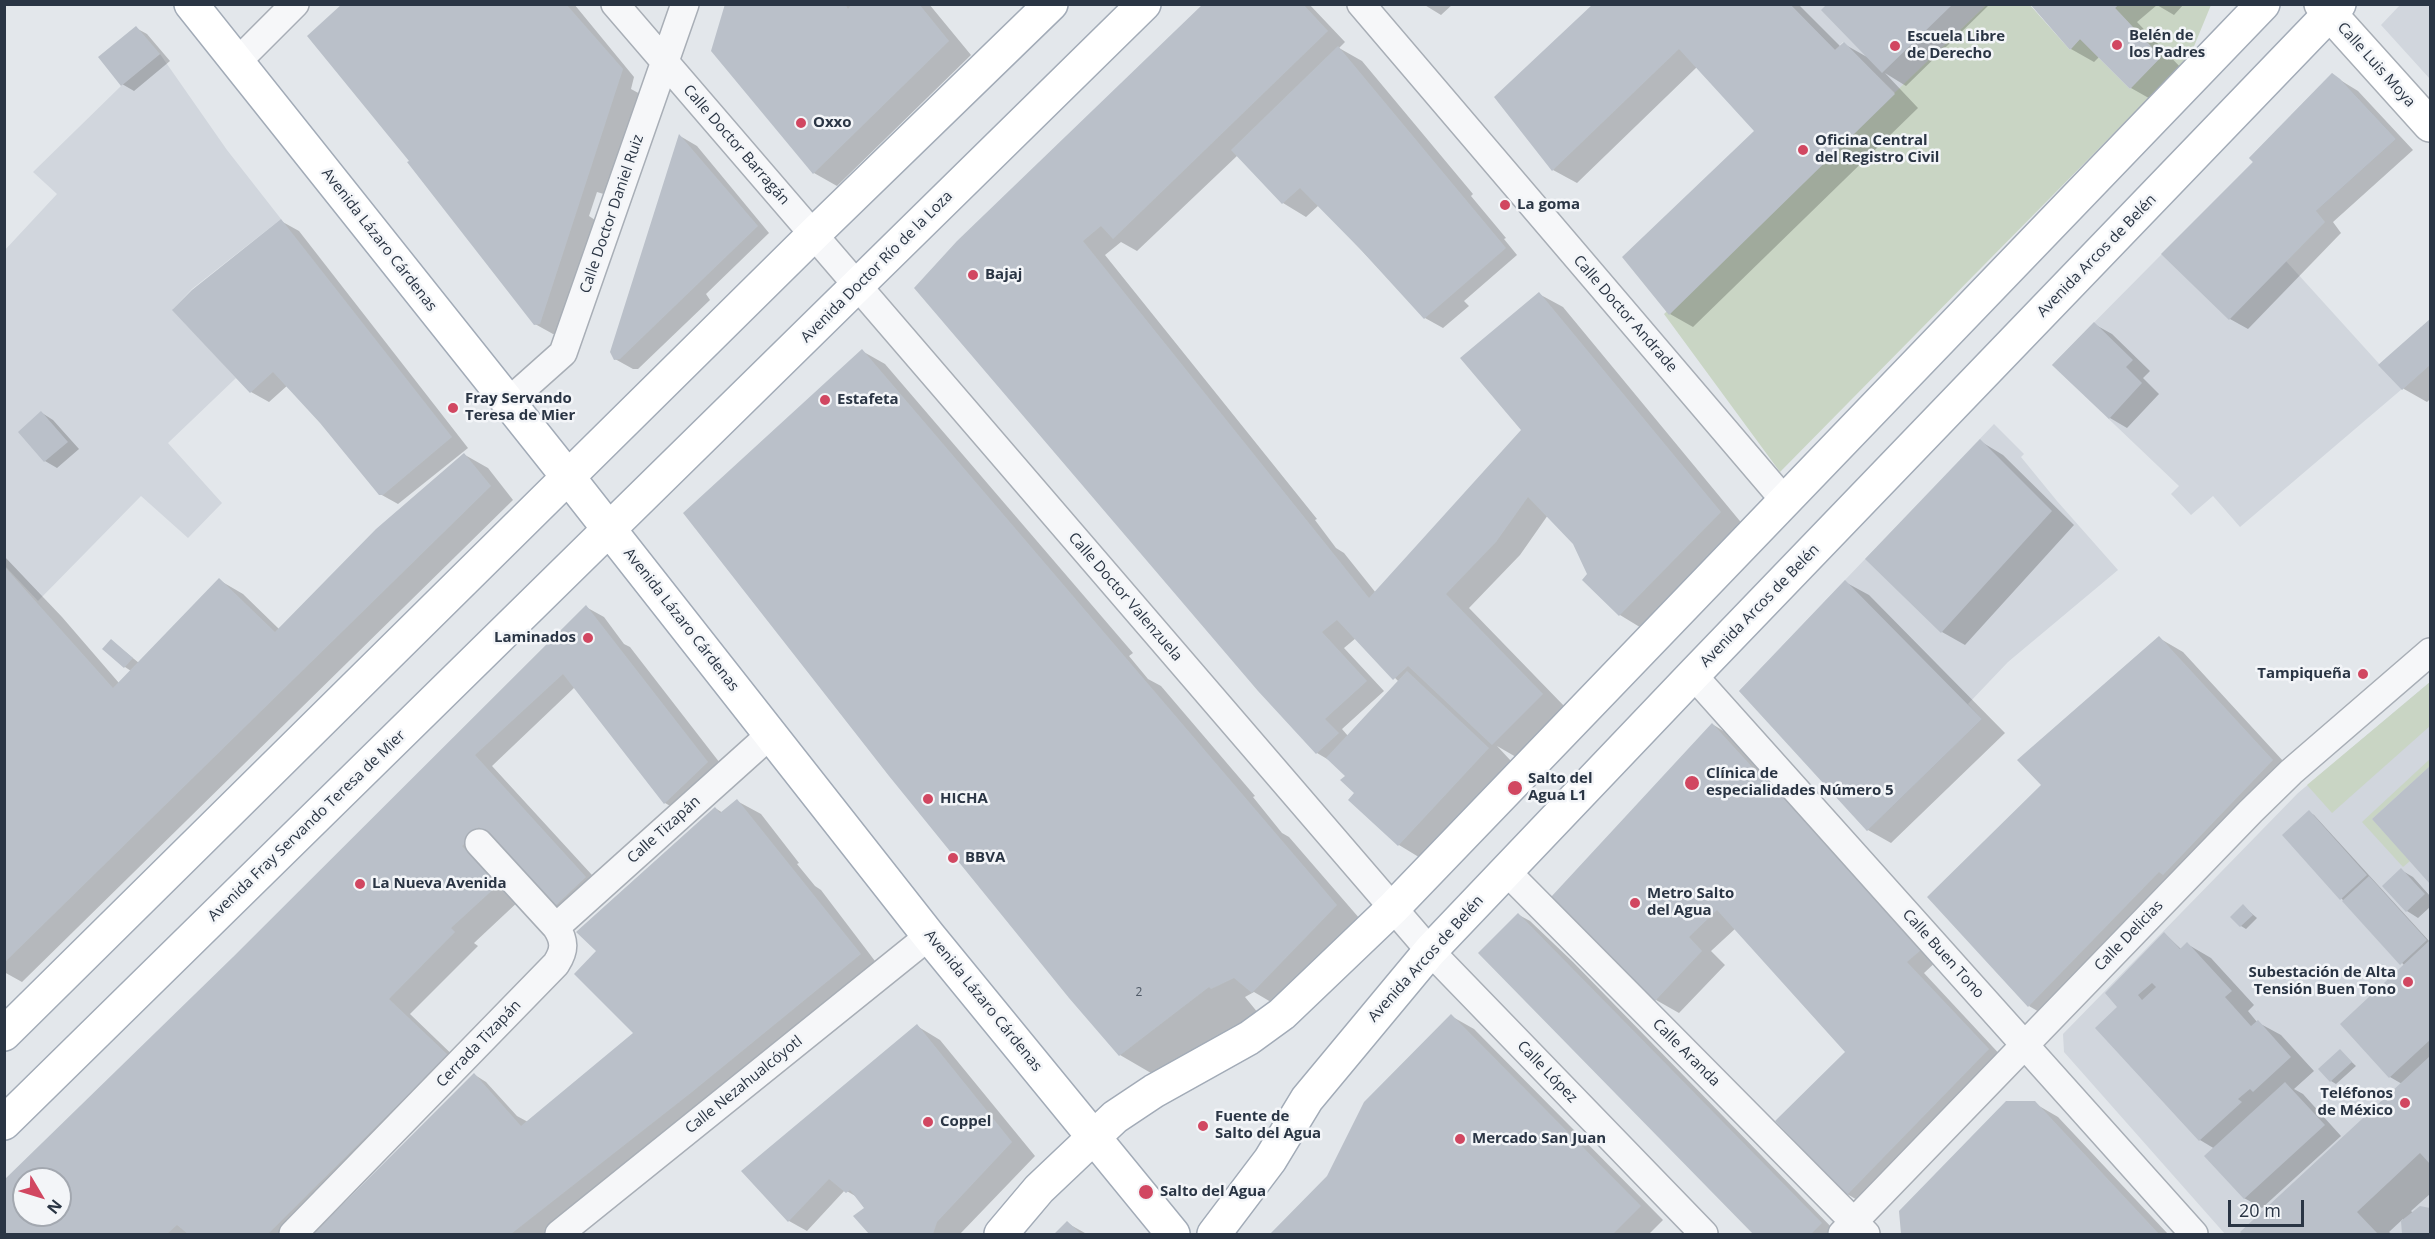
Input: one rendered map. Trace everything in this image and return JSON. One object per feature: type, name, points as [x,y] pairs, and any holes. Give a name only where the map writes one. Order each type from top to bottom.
[{"type":"main road","name":"Avenida Lázaro Cárdenas","points":[[191,4],[568,477],[929,936],[1173,1234]]},
{"type":"main road","points":[[4,1034],[814,234],[1051,4]]},
{"type":"main road","name":"Avenida Doctor Río de la Loza","points":[[609,530],[1144,4]]},
{"type":"main road","points":[[1001,1234],[1039,1189],[1115,1117],[1154,1091],[1249,1038],[1282,1014],[1393,908],[2263,4]]},
{"type":"main road","name":"Calle Luis Moya","points":[[2330,8],[2430,125]]},
{"type":"main road","name":"Avenida Arcos de Belén","points":[[1214,1234],[1270,1160],[1307,1099],[1430,951],[2330,8]]},
{"type":"main road","name":"Avenida Fray Servando Teresa de Mier","points":[[4,1123],[609,530]]},
{"type":"street","points":[[238,61],[295,4]]},
{"type":"street","name":"Calle Doctor Barragán","points":[[615,4],[857,286]]},
{"type":"street","name":"Calle Doctor Daniel Ruiz","points":[[508,402],[563,353],[685,4]]},
{"type":"street","name":"Calle Doctor Andrade","points":[[1361,4],[1785,501]]},
{"type":"street","name":"Calle Doctor Valenzuela","points":[[857,286],[1393,908]]},
{"type":"street","name":"Calle Delicias","points":[[1854,1230],[2024,1045],[2207,856],[2291,772],[2430,652]]},
{"type":"street","name":"Calle Buen Tono","points":[[1693,675],[2194,1234]]},
{"type":"street","name":"Calle Tizapán","points":[[556,927],[771,734]]},
{"type":"street","points":[[479,843],[556,927]]},
{"type":"street","name":"Calle Aranda","points":[[1506,871],[1854,1230]]},
{"type":"street","name":"Calle López","points":[[1393,908],[1430,951],[1704,1234]]},
{"type":"street","name":"Cerrada Tizapán","points":[[293,1234],[556,964],[563,953],[563,938],[556,927]]},
{"type":"street","name":"Calle Nezahualcóyotl","points":[[559,1234],[929,936]]},
{"type":"shaded area","name":"Escuela Libre de Derecho","points":[[1789,5],[1986,5],[1895,93],[1843,42],[1835,50]]},
{"type":"shaded area","points":[[2400,5],[2430,5],[2430,79],[2381,25]]},
{"type":"shaded area","points":[[160,54],[227,150],[281,219],[192,289],[173,309],[236,378],[168,443],[222,503],[188,538],[141,496],[38,601],[5,566],[4,251],[57,194],[33,172],[121,86]]},
{"type":"shaded area","points":[[2332,73],[2396,139],[2316,211],[2286,261],[2402,389],[2240,527],[2213,496],[2191,515],[2171,494],[2179,486],[2052,365],[2253,162],[2249,158]]},
{"type":"shaded area","points":[[1994,424],[2024,454],[2021,457],[2118,570],[2008,662],[1968,704],[1982,719],[1867,831],[1739,691]]},
{"type":"shaded area","points":[[2430,682],[2430,1234],[2225,1234],[2064,1052],[2063,1034],[2298,793]]},
{"type":"green space","points":[[2119,4],[2211,5],[2190,56],[1780,472],[1664,314],[1986,5],[2030,5],[2070,50],[2080,39],[2130,89],[2161,57],[2115,8]]},
{"type":"green space","points":[[2430,682],[2430,726],[2332,813],[2307,785]]},
{"type":"green space","points":[[2430,759],[2430,766],[2372,819],[2410,861],[2403,867],[2362,822]]},
{"type":"building","points":[[342,4],[566,4],[623,69],[540,324],[534,325],[407,162],[409,161],[307,36]]},
{"type":"building","points":[[725,4],[845,4],[848,9],[852,4],[919,4],[949,41],[813,174],[711,51]]},
{"type":"building","points":[[1203,4],[1303,4],[1328,31],[1113,239],[1101,226],[1083,241],[1369,598],[1521,430],[1460,358],[1539,292],[1721,512],[1619,616],[1582,580],[1587,574],[1573,544],[1528,497],[1496,542],[1446,594],[1543,694],[1492,745],[1408,666],[1393,680],[1337,620],[1322,632],[1367,681],[1325,719],[1339,733],[1316,754],[1258,691],[914,288],[957,241]]},
{"type":"building","points":[[1593,4],[1790,4],[1835,50],[1844,42],[1895,94],[1669,315],[1622,257],[1754,131],[1679,49],[1552,171],[1494,97]]},
{"type":"building","points":[[1827,4],[1953,4],[1882,73],[1821,10]]},
{"type":"building","name":"Belén de los Padres","points":[[2030,4],[2119,4],[2115,8],[2161,57],[2130,89],[2080,39],[2070,50]]},
{"type":"building","points":[[136,26],[160,54],[121,86],[98,57]]},
{"type":"building","points":[[1338,46],[1506,248],[1424,319],[1300,188],[1282,204],[1231,150]]},
{"type":"building","points":[[2332,73],[2396,139],[2316,211],[2325,222],[2229,320],[2161,254],[2253,162],[2249,158]]},
{"type":"building","points":[[679,134],[758,226],[620,359],[614,360],[610,352]]},
{"type":"building","points":[[281,219],[452,437],[383,495],[379,495],[320,423],[273,372],[250,393],[172,310],[192,290]]},
{"type":"building","points":[[2430,319],[2430,365],[2402,390],[2378,365]]},
{"type":"building","points":[[2094,322],[2133,360],[2126,367],[2142,383],[2109,419],[2052,365]]},
{"type":"building","points":[[862,349],[1337,905],[1252,993],[1234,978],[1211,989],[1209,987],[1119,1056],[1069,998],[889,776],[683,513]]},
{"type":"building","points":[[41,411],[68,442],[44,462],[18,432]]},
{"type":"building","points":[[1980,439],[2052,511],[1941,633],[1865,559]]},
{"type":"building","points":[[464,453],[491,486],[4,963],[4,566],[113,688],[219,578],[275,632],[376,529]]},
{"type":"building","points":[[1845,580],[1982,719],[1867,831],[1739,691]]},
{"type":"building","points":[[586,605],[708,762],[664,804],[563,674],[475,755],[586,877],[552,909],[479,827],[469,836],[471,838],[462,846],[498,885],[451,928],[455,932],[389,999],[448,1055],[268,1234],[188,1234],[177,1225],[167,1234],[4,1234],[4,1180],[12,1172],[12,1227],[72,1227],[72,1167],[17,1167],[233,957]]},
{"type":"building","points":[[2159,636],[2273,760],[2163,875],[2159,872],[2028,1007],[1927,897],[2041,785],[2017,760]]},
{"type":"building","points":[[111,639],[133,658],[124,668],[102,649]]},
{"type":"building","points":[[1407,671],[1489,748],[1398,846],[1348,800],[1354,793],[1340,780],[1345,776],[1326,758]]},
{"type":"building","points":[[1712,723],[1764,780],[1770,780],[1922,949],[1907,962],[1989,1049],[1847,1195],[1775,1121],[1845,1052],[1717,910],[1689,937],[1702,951],[1655,1001],[1551,897]]},
{"type":"building","points":[[2430,766],[2430,884],[2372,819]]},
{"type":"building","points":[[737,799],[861,954],[692,1092],[511,1234],[313,1234],[474,1073],[521,1126],[633,1033],[574,974],[596,951],[576,932],[715,807],[720,813]]},
{"type":"building","points":[[2309,810],[2367,875],[2340,900],[2282,835]]},
{"type":"building","points":[[2401,868],[2425,894],[2406,912],[2382,886]]},
{"type":"building","points":[[2369,876],[2427,940],[2400,965],[2342,901]]},
{"type":"building","points":[[2243,904],[2253,915],[2240,927],[2230,917]]},
{"type":"building","points":[[1518,913],[1822,1223],[1811,1234],[1753,1234],[1478,953]]},
{"type":"building","points":[[2164,932],[2180,949],[2187,942],[2232,991],[2225,997],[2251,1026],[2258,1020],[2291,1057],[2253,1092],[2250,1089],[2238,1099],[2242,1102],[2199,1141],[2095,1028],[2117,1007],[2105,993]],"holes":[[[2152,983],[2156,987],[2142,1000],[2138,995]]]},
{"type":"building","name":"Subestación de Alta Tensión Buen Tono","points":[[2430,940],[2430,1040],[2389,1078],[2340,1024]]},
{"type":"building","name":"Mercado San Juan","points":[[1451,1014],[1641,1206],[1613,1234],[1270,1234],[1327,1176],[1364,1102]]},
{"type":"building","points":[[917,1024],[1012,1142],[937,1222],[933,1234],[869,1234],[853,1216],[864,1208],[850,1190],[846,1193],[829,1179],[788,1222],[741,1171]]},
{"type":"building","points":[[2340,1049],[2352,1062],[2330,1082],[2318,1069]]},
{"type":"building","name":"Teléfonos de México","points":[[2430,1056],[2430,1164],[2420,1153],[2357,1212],[2378,1234],[2242,1234],[2240,1232]]},
{"type":"building","points":[[2285,1082],[2325,1125],[2244,1199],[2204,1156]]},
{"type":"building","points":[[2006,1101],[2035,1101],[2159,1234],[1901,1234],[1899,1211]]},
{"type":"building","points":[[2420,1206],[2430,1208],[2430,1234],[2402,1234],[2401,1221]]},
{"type":"building","points":[[1067,1221],[1081,1234],[1054,1234]]},
{"type":"place","name":"Belén de los Padres","points":[[2117,45]]},
{"type":"place","name":"Escuela Libre de Derecho","points":[[1895,46]]},
{"type":"place","name":"Oxxo","points":[[801,123]]},
{"type":"place","name":"Oficina Central del Registro Civil","points":[[1803,150]]},
{"type":"place","name":"La goma","points":[[1505,205]]},
{"type":"place","name":"Bajaj","points":[[973,275]]},
{"type":"place","name":"Estafeta","points":[[825,400]]},
{"type":"place","name":"Fray Servando Teresa de Mier","points":[[453,408]]},
{"type":"place","name":"Laminados","points":[[588,638]]},
{"type":"place","name":"Tampiqueña","points":[[2363,674]]},
{"type":"place","name":"Clínica de especialidades Número 5","points":[[1692,783]]},
{"type":"place","name":"Salto del Agua L1","points":[[1515,788]]},
{"type":"place","name":"HICHA","points":[[928,799]]},
{"type":"place","name":"BBVA","points":[[953,858]]},
{"type":"place","name":"La Nueva Avenida","points":[[360,884]]},
{"type":"place","name":"Metro Salto del Agua","points":[[1635,903]]},
{"type":"place","name":"Subestación de Alta Tensión Buen Tono","points":[[2408,982]]},
{"type":"place","name":"Teléfonos de México","points":[[2405,1103]]},
{"type":"place","name":"Coppel","points":[[928,1122]]},
{"type":"place","name":"Fuente de Salto del Agua","points":[[1203,1126]]},
{"type":"place","name":"Mercado San Juan","points":[[1460,1139]]},
{"type":"place","name":"Salto del Agua","points":[[1146,1192]]}]
